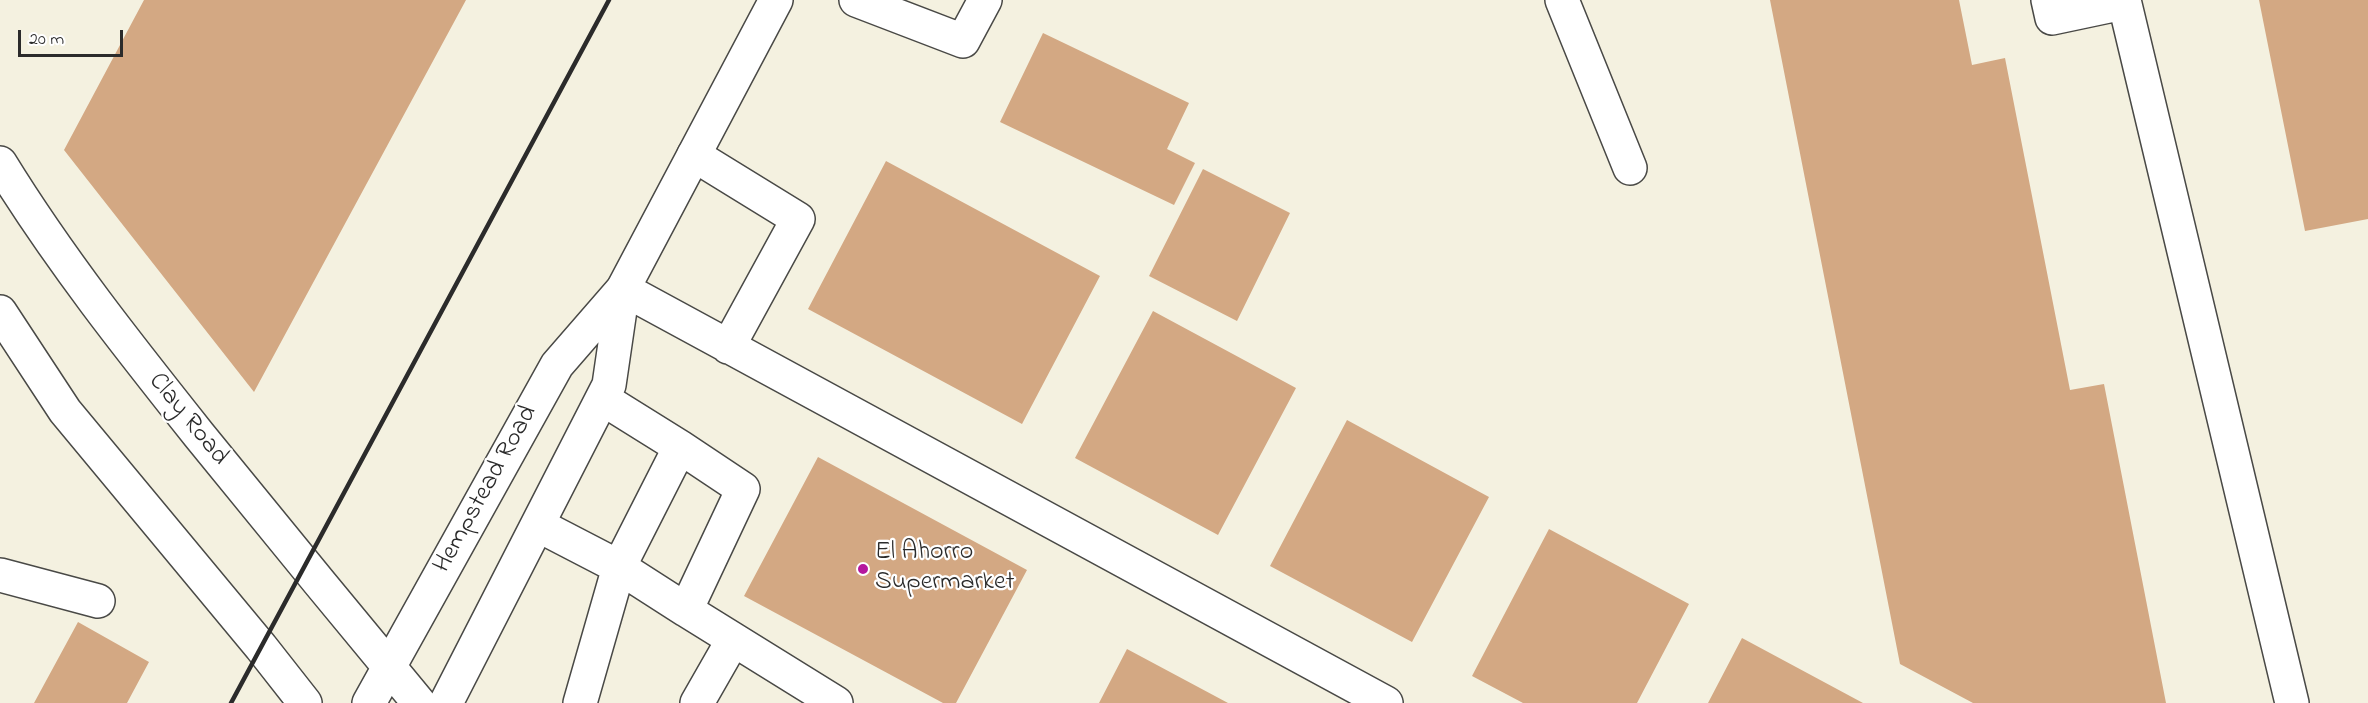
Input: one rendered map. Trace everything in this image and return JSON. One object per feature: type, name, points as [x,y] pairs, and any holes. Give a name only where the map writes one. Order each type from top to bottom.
[{"type":"main road","name":"Hempstead Road","points":[[369,703],[557,365],[623,289],[776,0]]},
{"type":"main road","points":[[856,0],[963,41],[985,0]]},
{"type":"main road","points":[[1562,0],[1630,168]]},
{"type":"main road","points":[[2048,0],[2052,18],[2124,2],[2292,703]]},
{"type":"main road","points":[[694,155],[798,219],[728,346]]},
{"type":"main road","name":"Clay Road","points":[[0,163],[39,226],[147,370],[419,703]]},
{"type":"main road","name":"Hempstead Road","points":[[446,703],[609,386],[623,289]]},
{"type":"main road","points":[[623,289],[1386,703]]},
{"type":"main road","points":[[0,312],[65,411],[261,646],[305,703]]},
{"type":"main road","points":[[603,399],[743,489],[686,610]]},
{"type":"main road","points":[[580,703],[619,567],[680,447]]},
{"type":"main road","points":[[538,525],[619,567],[837,703]]},
{"type":"main road","points":[[0,575],[98,601]]},
{"type":"main road","points":[[696,703],[733,640]]},
{"type":"building","points":[[144,0],[466,0],[254,392],[64,150]]},
{"type":"building","points":[[1770,0],[1959,0],[1972,65],[2005,58],[2070,390],[2104,384],[2166,703],[1973,703],[1900,664]]},
{"type":"building","points":[[2259,0],[2368,0],[2368,219],[2305,231]]},
{"type":"building","points":[[1043,33],[1189,103],[1167,149],[1195,163],[1174,205],[1000,122]]},
{"type":"building","points":[[886,161],[1100,276],[1022,424],[808,309]]},
{"type":"building","points":[[1203,169],[1290,213],[1237,321],[1149,276]]},
{"type":"building","points":[[1153,311],[1296,388],[1218,535],[1075,458]]},
{"type":"building","points":[[1347,420],[1489,497],[1412,642],[1270,566]]},
{"type":"building","points":[[818,457],[1027,570],[956,703],[943,703],[744,596]]},
{"type":"building","points":[[1549,529],[1689,604],[1637,703],[1523,703],[1472,676]]},
{"type":"building","points":[[78,622],[149,662],[127,703],[34,703]]},
{"type":"building","points":[[1742,638],[1863,703],[1708,703]]},
{"type":"building","points":[[1127,649],[1228,703],[1099,703]]},
{"type":"railway","points":[[231,703],[609,0]]},
{"type":"place","name":"El Ahorro Supermarket","points":[[863,569]]}]
